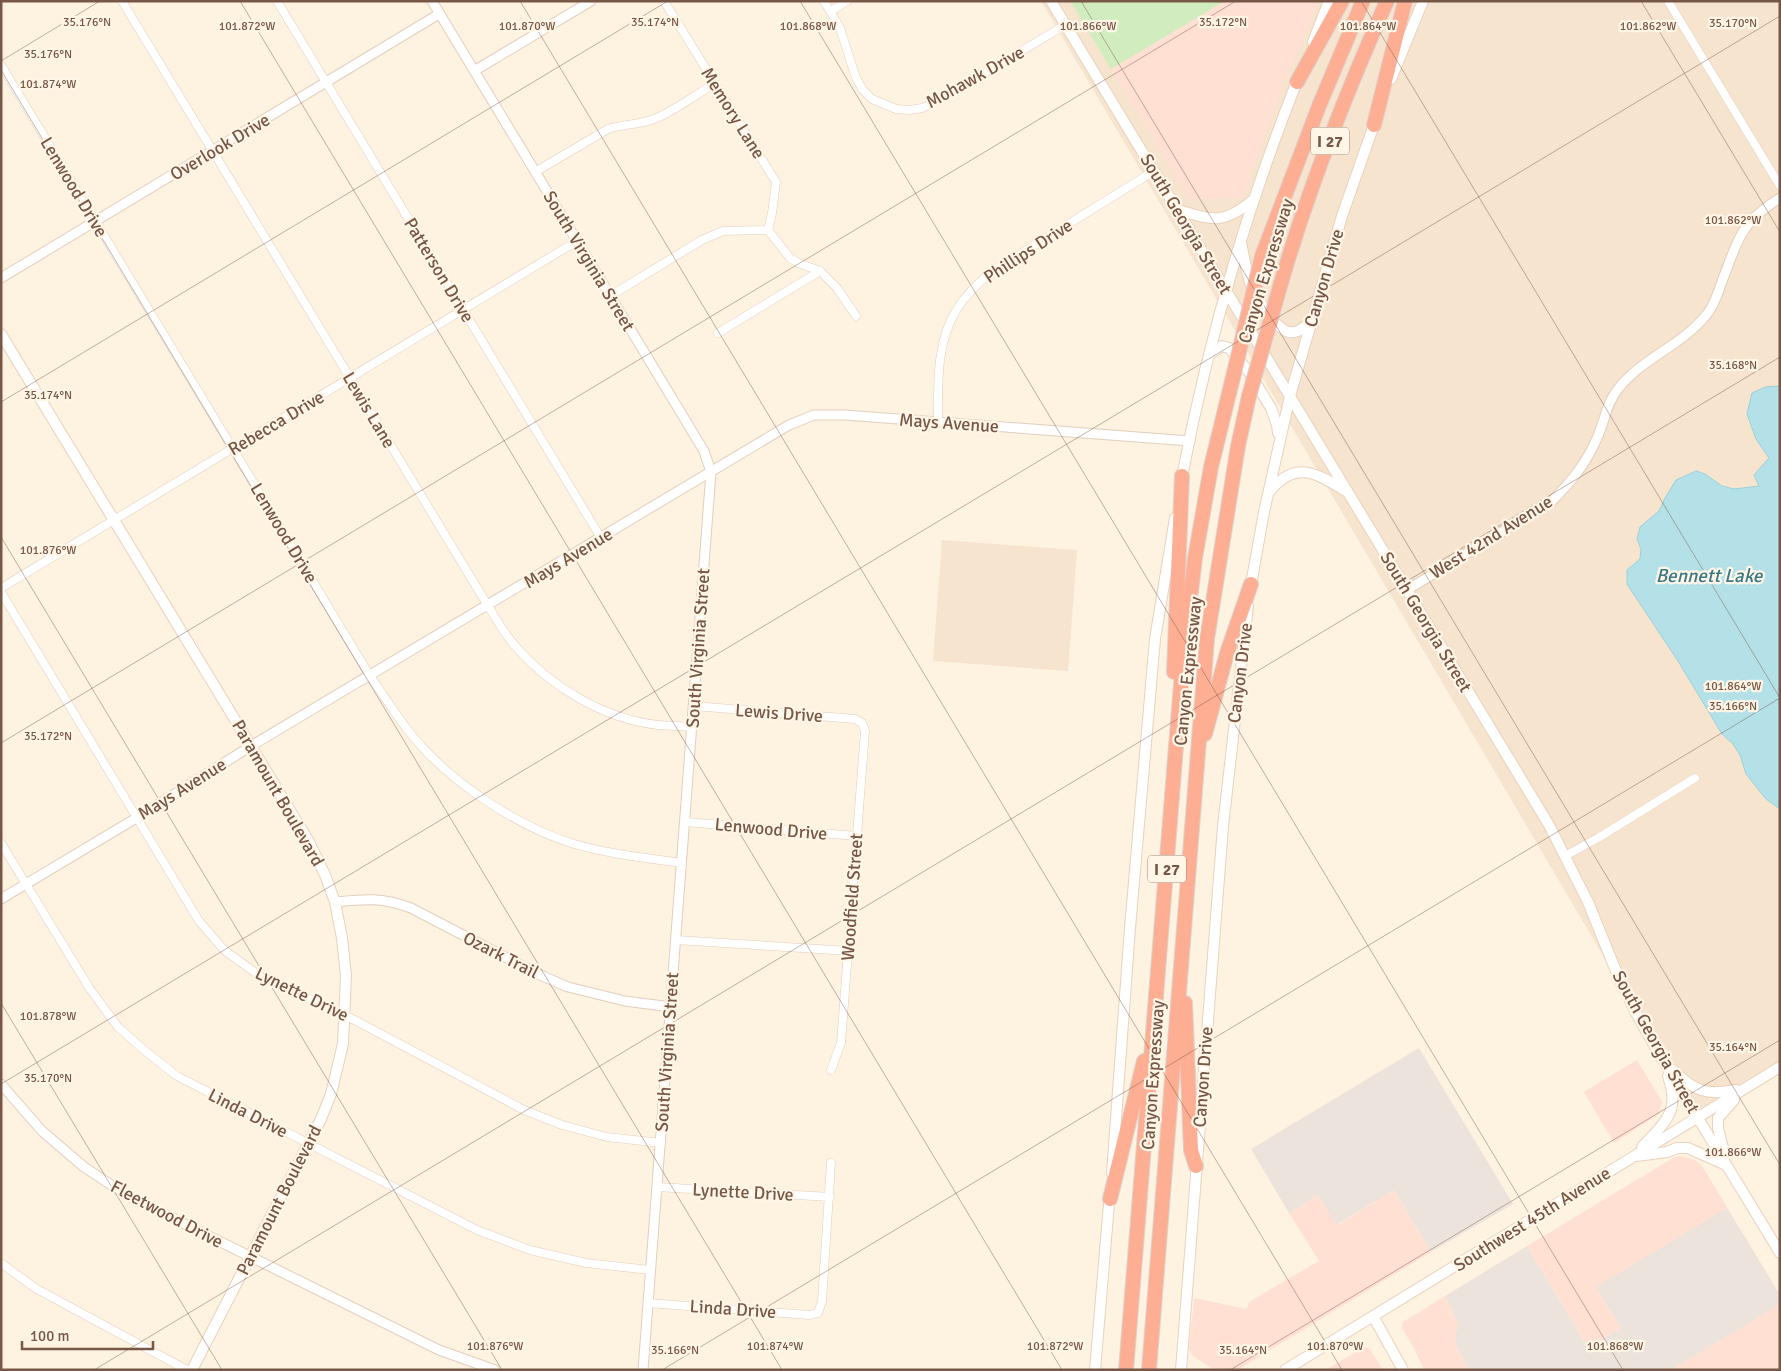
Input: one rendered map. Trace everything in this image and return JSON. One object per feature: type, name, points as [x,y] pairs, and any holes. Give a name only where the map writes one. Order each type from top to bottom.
[{"type":"highway","points":[[1297,82],[1342,1]]},
{"type":"highway","name":"Canyon Expressway","points":[[1126,1370],[1183,659],[1195,558],[1211,467],[1262,256],[1319,106],[1364,1]]},
{"type":"highway","name":"Canyon Expressway","points":[[1149,1370],[1207,639],[1238,446],[1249,396],[1296,232],[1316,176],[1387,1]]},
{"type":"highway","points":[[1374,125],[1405,1]]},
{"type":"highway","points":[[1177,740],[1173,715],[1182,476]]},
{"type":"highway","points":[[1197,763],[1226,653],[1251,584]]},
{"type":"highway","points":[[1182,943],[1191,1150],[1196,1166]]},
{"type":"highway","points":[[1110,1200],[1143,1068],[1159,967]]},
{"type":"main road","name":"South Georgia Street","points":[[1051,1],[1549,825],[1588,902],[1618,976],[1636,1013],[1780,1253]]},
{"type":"main road","points":[[1095,1370],[1155,639],[1182,476],[1210,354],[1253,200],[1276,135],[1329,1]]},
{"type":"main road","name":"Canyon Drive","points":[[1181,1370],[1222,826],[1251,584],[1290,396],[1342,216],[1374,125],[1423,1]]},
{"type":"main road","points":[[1178,210],[1201,217],[1224,219],[1239,212],[1253,200]]},
{"type":"main road","points":[[1241,242],[1250,283],[1258,299],[1274,322],[1282,330],[1294,332],[1300,330],[1312,320]]},
{"type":"main road","name":"Paramount Boulevard","points":[[1,334],[308,840],[325,874],[335,902],[345,958],[344,1044],[338,1070],[321,1119],[192,1370]]},
{"type":"main road","points":[[1210,354],[1218,347],[1225,346],[1229,348],[1249,372],[1271,408],[1278,425],[1279,442]]},
{"type":"main road","points":[[1269,492],[1277,481],[1288,474],[1301,472],[1314,473],[1348,492]]},
{"type":"main road","points":[[1662,1059],[1680,1077],[1696,1088],[1707,1092],[1723,1093],[1745,1088]]},
{"type":"main road","points":[[1633,1157],[1662,1125],[1672,1110],[1674,1098],[1662,1059]]},
{"type":"main road","name":"Southwest 45th Avenue","points":[[1284,1370],[1780,1067]]},
{"type":"main road","points":[[1726,1165],[1718,1128],[1718,1118],[1723,1110],[1745,1088]]},
{"type":"main road","points":[[1633,1157],[1667,1152],[1677,1148],[1688,1148],[1726,1165]]},
{"type":"main road","points":[[1373,1316],[1404,1370]]},
{"type":"street","name":"Lewis Lane","points":[[122,1],[488,606],[515,646],[535,666],[577,697],[603,710],[657,725],[692,727]]},
{"type":"street","name":"Patterson Drive","points":[[277,1],[601,538]]},
{"type":"street","name":"South Virginia Street","points":[[432,1],[704,451],[710,472],[643,1370]]},
{"type":"street","points":[[474,71],[591,1]]},
{"type":"street","name":"Memory Lane","points":[[664,1],[776,182],[768,230]]},
{"type":"street","name":"Mohawk Drive","points":[[824,1],[840,28],[856,78],[863,90],[872,99],[896,109],[910,110],[922,108],[945,97],[1066,25]]},
{"type":"street","points":[[831,11],[847,1]]},
{"type":"street","points":[[1668,1],[1780,186]]},
{"type":"street","name":"Overlook Drive","points":[[1,278],[439,14]]},
{"type":"street","name":"Lenwood Drive","points":[[1,65],[370,676],[407,730],[440,765],[480,796],[520,821],[572,843],[617,855],[682,863]]},
{"type":"street","points":[[535,172],[608,129],[656,119],[715,84]]},
{"type":"street","name":"Phillips Drive","points":[[938,422],[940,356],[947,329],[956,310],[970,291],[991,272],[1154,171]]},
{"type":"street","name":"West 42nd Avenue","points":[[1407,590],[1551,502],[1571,483],[1598,437],[1607,408],[1616,391],[1630,374],[1677,341],[1707,314],[1716,298],[1742,233],[1760,212],[1780,198]]},
{"type":"street","points":[[610,296],[702,240],[723,231],[768,230],[790,258],[820,271],[838,288],[856,316]]},
{"type":"street","name":"Rebecca Drive","points":[[1,588],[577,241]]},
{"type":"street","points":[[718,334],[820,271]]},
{"type":"street","name":"Mays Avenue","points":[[1,898],[138,817],[251,746],[789,425],[814,415],[845,415],[1190,441]]},
{"type":"street","name":"Lynette Drive","points":[[1,592],[199,921],[224,950],[260,976],[345,1015],[524,1110],[562,1125],[607,1137],[661,1143]]},
{"type":"street","name":"Lewis Drive","points":[[694,706],[855,718],[862,723]]},
{"type":"street","name":"Woodfield Street","points":[[831,1070],[841,1043],[864,730],[862,723]]},
{"type":"street","points":[[1565,856],[1598,838],[1695,778]]},
{"type":"street","name":"Lenwood Drive","points":[[685,822],[856,836]]},
{"type":"street","name":"Linda Drive","points":[[1,843],[90,989],[118,1027],[177,1076],[477,1230],[530,1250],[586,1263],[650,1270]]},
{"type":"street","name":"Ozark Trail","points":[[335,902],[373,899],[392,902],[411,908],[538,974],[568,987],[626,1001],[671,1007]]},
{"type":"street","points":[[676,940],[849,951]]},
{"type":"street","name":"Fleetwood Drive","points":[[1,1084],[42,1131],[84,1167],[128,1196],[439,1350],[494,1370]]},
{"type":"street","points":[[830,1197],[831,1163]]},
{"type":"street","name":"Lynette Drive","points":[[657,1188],[830,1197]]},
{"type":"street","name":"Linda Drive","points":[[648,1303],[809,1315],[818,1314],[822,1301],[830,1197]]},
{"type":"street","points":[[1,1263],[35,1288],[187,1370]]},
{"type":"shaded area","points":[[1041,1],[1780,1],[1780,1067],[1698,1117]]},
{"type":"shaded area","points":[[1070,1],[1319,1],[1282,86],[1242,198],[1190,199]]},
{"type":"shaded area","points":[[942,540],[1077,550],[1068,671],[933,661]]},
{"type":"shaded area","points":[[1419,1048],[1513,1204],[1431,1252],[1394,1190],[1336,1225],[1318,1195],[1289,1213],[1251,1149]]},
{"type":"shaded area","points":[[1637,1060],[1662,1102],[1659,1114],[1614,1143],[1584,1092]]},
{"type":"shaded area","points":[[1680,1156],[1695,1160],[1702,1166],[1780,1295],[1780,1370],[1671,1370],[1738,1329],[1597,1287],[1621,1328],[1588,1348],[1527,1246],[1673,1158]]},
{"type":"shaded area","points":[[1394,1190],[1431,1252],[1237,1370],[1214,1370],[1193,1356],[1189,1349],[1194,1298],[1247,1309],[1249,1302],[1319,1261],[1289,1213],[1318,1195],[1337,1225]]},
{"type":"shaded area","points":[[1727,1208],[1780,1295],[1780,1304],[1671,1370],[1470,1370],[1456,1347],[1455,1334],[1458,1324],[1445,1296],[1527,1246],[1588,1348],[1621,1328],[1596,1287]]},
{"type":"shaded area","points":[[1445,1296],[1458,1324],[1456,1329],[1456,1347],[1470,1370],[1424,1370],[1402,1328],[1403,1322]]},
{"type":"shaded area","points":[[1364,1347],[1369,1348],[1383,1370],[1326,1370]]},
{"type":"green space","points":[[1070,1],[1225,1],[1111,69]]},
{"type":"water","name":"Bennett Lake","points":[[1779,386],[1780,809],[1766,799],[1746,774],[1740,755],[1733,744],[1722,734],[1678,661],[1627,584],[1627,570],[1640,559],[1641,549],[1637,539],[1640,527],[1659,511],[1676,480],[1696,471],[1705,474],[1722,486],[1734,489],[1759,486],[1754,475],[1769,458],[1756,439],[1747,414],[1752,393],[1765,387]]}]
